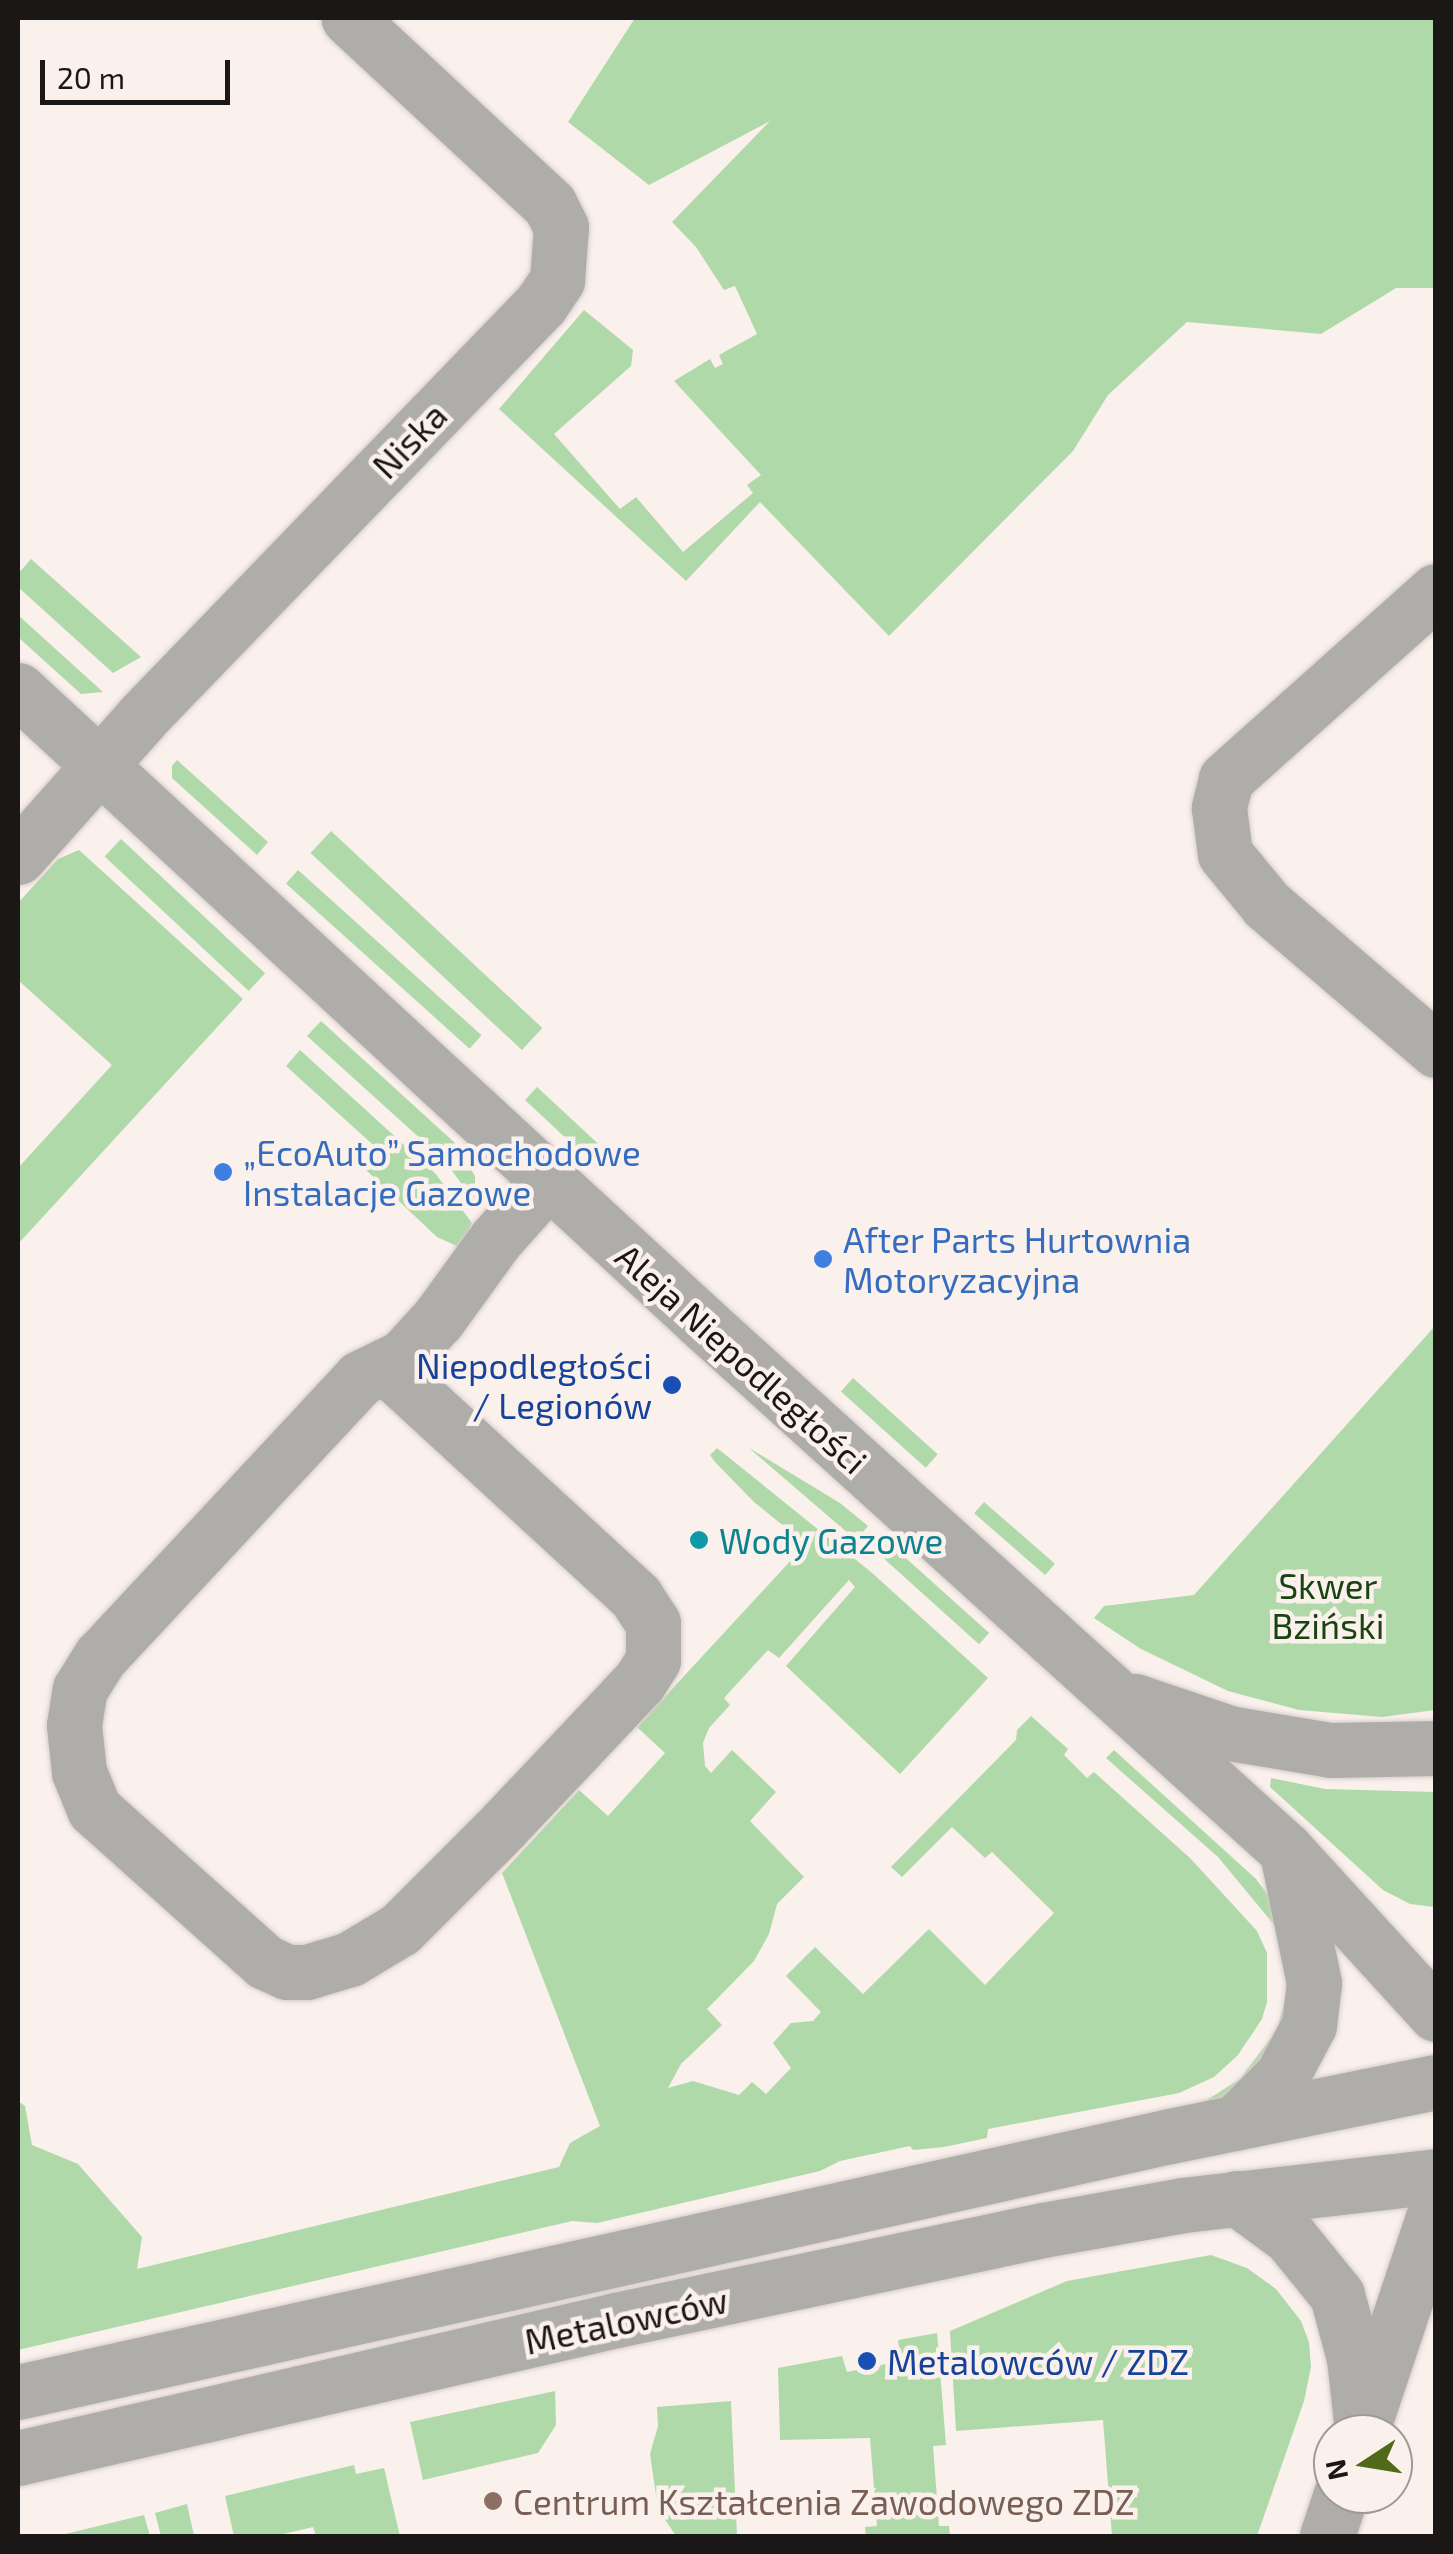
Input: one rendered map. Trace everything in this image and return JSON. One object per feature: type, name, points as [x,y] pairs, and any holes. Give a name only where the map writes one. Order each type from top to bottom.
[{"type":"street","name":"Niska","points":[[18,857],[541,304],[558,280],[562,228],[550,205],[349,18]]},
{"type":"street","points":[[1436,591],[1226,779],[1220,808],[1225,854],[1267,906],[1436,1050]]},
{"type":"street","name":"Aleja Niepodległości","points":[[18,690],[548,1181],[1286,1850],[1436,2014]]},
{"type":"street","points":[[385,1366],[636,1598],[653,1623],[653,1660],[638,1682],[544,1783],[400,1929],[350,1959],[307,1972],[287,1972],[266,1962],[94,1810],[79,1772],[74,1725],[80,1689],[101,1656],[360,1378],[385,1366],[404,1357],[438,1319],[477,1262],[548,1181]]},
{"type":"street","name":"Aleja Niepodległości","points":[[1118,1696],[1230,1733],[1331,1750],[1436,1748]]},
{"type":"street","points":[[1236,2123],[1282,2076],[1309,2025],[1314,1983],[1286,1850]]},
{"type":"street","name":"Metalowców","points":[[18,2392],[1436,2082]]},
{"type":"street","name":"Metalowców","points":[[18,2458],[616,2320],[1043,2230],[1237,2198],[1436,2176]]},
{"type":"street","points":[[1237,2198],[1290,2237],[1337,2295],[1354,2358],[1359,2414]]},
{"type":"street","points":[[1367,2414],[1436,2209]]},
{"type":"green space","points":[[635,18],[1435,18],[1435,288],[1396,288],[1321,334],[1187,322],[1108,395],[1073,451],[889,636],[760,502],[686,581],[499,409],[584,310],[633,350],[631,366],[554,434],[620,509],[636,497],[683,552],[753,493],[747,485],[761,475],[674,381],[710,359],[715,368],[723,364],[719,355],[757,334],[735,286],[724,290],[696,247],[672,222],[770,121],[649,185],[568,122]]},
{"type":"green space","points":[[31,559],[141,657],[113,673],[18,587],[18,574]]},
{"type":"green space","points":[[18,615],[103,692],[81,694],[18,637]]},
{"type":"green space","points":[[177,760],[268,842],[257,855],[172,778],[172,766]]},
{"type":"green space","points":[[331,831],[542,1028],[522,1050],[311,853]]},
{"type":"green space","points":[[121,839],[265,973],[249,991],[105,857]]},
{"type":"green space","points":[[79,850],[243,999],[18,1244],[18,1168],[112,1065],[18,980],[18,903],[58,859]]},
{"type":"green space","points":[[298,870],[482,1035],[470,1049],[286,883]]},
{"type":"green space","points":[[321,1021],[455,1143],[475,1176],[475,1202],[444,1160],[307,1036]]},
{"type":"green space","points":[[300,1050],[435,1173],[472,1223],[461,1248],[437,1237],[366,1170],[382,1153],[286,1066]]},
{"type":"green space","points":[[537,1087],[607,1152],[609,1162],[601,1171],[525,1100]]},
{"type":"green space","name":"Skwer Bziński","points":[[1435,1326],[1435,1710],[1382,1717],[1299,1710],[1228,1691],[1141,1649],[1094,1618],[1104,1606],[1194,1595]]},
{"type":"green space","points":[[853,1378],[938,1454],[926,1468],[841,1391]]},
{"type":"green space","points":[[717,1448],[871,1572],[988,1678],[900,1774],[786,1666],[855,1587],[849,1580],[779,1658],[768,1650],[724,1698],[730,1705],[709,1728],[703,1743],[705,1766],[711,1773],[732,1750],[776,1792],[750,1821],[804,1877],[777,1904],[769,1934],[754,1961],[707,2009],[722,2025],[681,2064],[668,2088],[693,2081],[739,2095],[752,2082],[766,2094],[791,2068],[773,2043],[791,2023],[813,2021],[821,2012],[786,1976],[815,1947],[863,1994],[929,1929],[985,1985],[1054,1913],[992,1852],[985,1858],[952,1827],[902,1877],[891,1867],[1016,1740],[1017,1730],[1031,1716],[1068,1749],[1064,1755],[1087,1778],[1094,1772],[1190,1858],[1257,1931],[1267,1953],[1267,2002],[1262,2019],[1238,2055],[1214,2077],[1179,2093],[988,2129],[987,2138],[944,2147],[913,2150],[910,2146],[840,2161],[820,2171],[597,2223],[572,2221],[18,2350],[18,2101],[25,2106],[32,2145],[78,2164],[142,2237],[137,2269],[559,2167],[570,2143],[600,2126],[502,1873],[579,1790],[608,1816],[665,1753],[637,1727],[806,1544],[754,1502],[715,1462],[710,1455]]},
{"type":"green space","points":[[749,1448],[840,1503],[868,1526],[856,1540]]},
{"type":"green space","points":[[984,1502],[1055,1564],[1045,1575],[974,1513]]},
{"type":"green space","points":[[888,1542],[989,1633],[979,1644],[878,1553]]},
{"type":"green space","points":[[1114,1750],[1256,1879],[1271,1899],[1295,1964],[1278,2047],[1228,2102],[1196,2107],[1240,2079],[1277,2030],[1288,1988],[1276,1927],[1218,1857],[1106,1758]]},
{"type":"green space","points":[[1271,1778],[1325,1789],[1435,1792],[1435,1907],[1410,1904],[1383,1890],[1270,1787]]},
{"type":"green space","points":[[1211,2255],[1247,2268],[1276,2289],[1301,2321],[1309,2342],[1311,2367],[1304,2401],[1257,2536],[1112,2536],[1103,2420],[956,2431],[950,2331],[1067,2281]]},
{"type":"green space","points":[[937,2333],[946,2445],[933,2446],[939,2526],[949,2526],[950,2536],[866,2536],[865,2527],[877,2526],[870,2438],[780,2440],[778,2368],[842,2356],[847,2372],[901,2361],[898,2340]]},
{"type":"green space","points":[[555,2391],[556,2425],[538,2453],[423,2480],[410,2422]]},
{"type":"green space","points":[[731,2401],[737,2536],[676,2536],[658,2509],[650,2454],[658,2426],[657,2407]]},
{"type":"green space","points":[[354,2465],[356,2474],[384,2468],[400,2536],[316,2536],[313,2527],[275,2536],[234,2536],[225,2496]]},
{"type":"green space","points":[[187,2504],[194,2536],[161,2536],[155,2513]]},
{"type":"green space","points":[[144,2515],[150,2536],[53,2536],[65,2534]]},
{"type":"place","name":"„EcoAuto” Samochodowe Instalacje Gazowe","points":[[223,1172]]},
{"type":"place","name":"After Parts Hurtownia Motoryzacyjna","points":[[823,1259]]},
{"type":"place","name":"Niepodległości / Legionów","points":[[672,1385]]},
{"type":"place","name":"Wody Gazowe","points":[[699,1540]]},
{"type":"place","name":"Metalowców / ZDZ","points":[[867,2361]]},
{"type":"place","name":"Centrum Kształcenia Zawodowego ZDZ","points":[[493,2501]]}]
